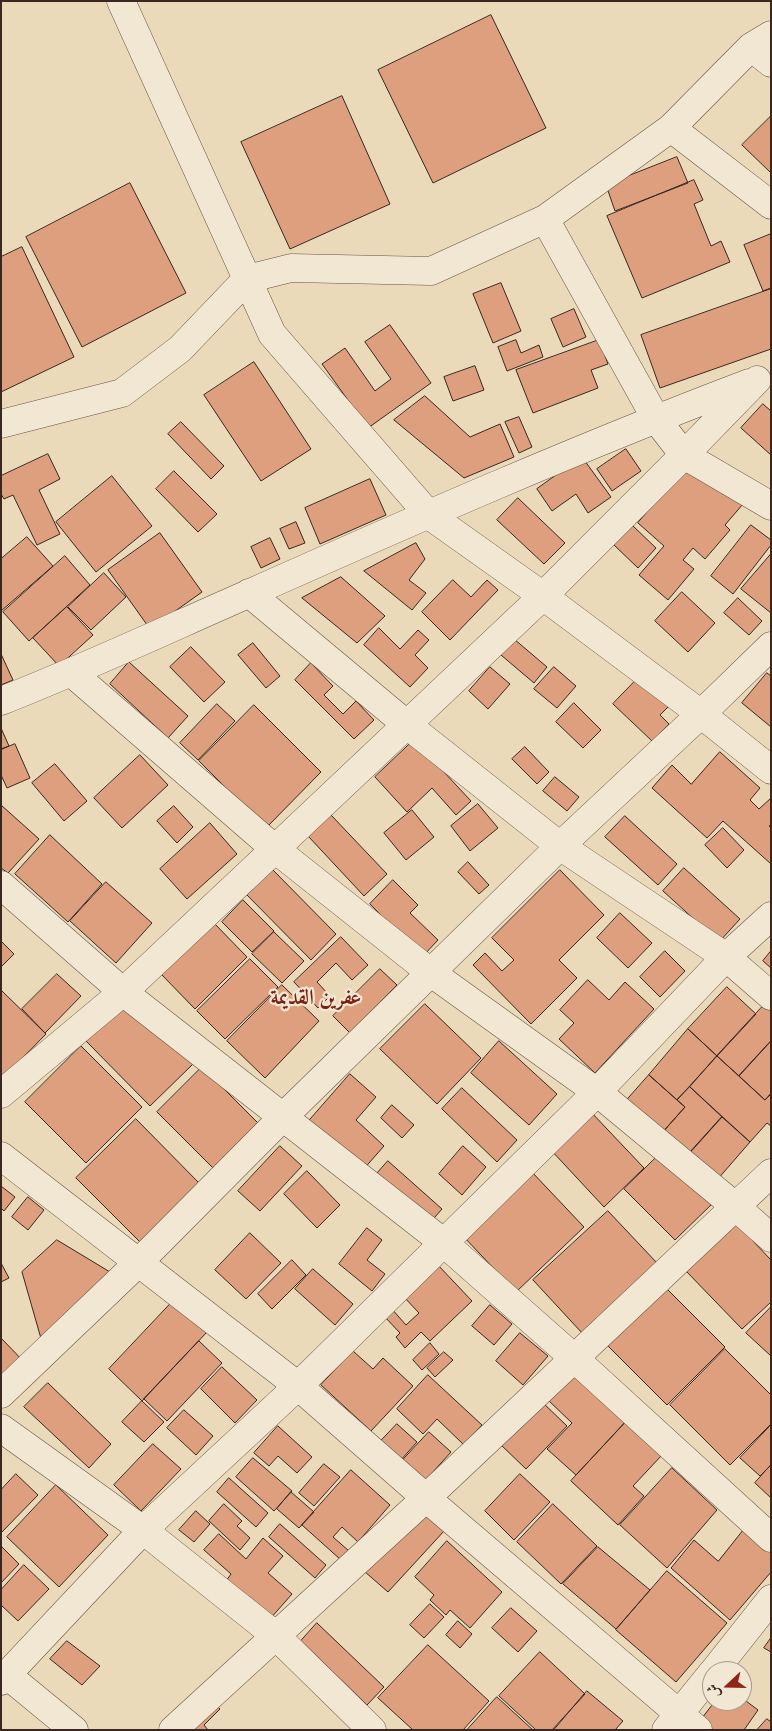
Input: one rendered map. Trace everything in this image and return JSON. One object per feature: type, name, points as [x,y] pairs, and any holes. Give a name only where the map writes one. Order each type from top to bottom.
[{"type":"street","points":[[121,1],[272,334],[429,515],[543,596],[701,714],[771,770]]},
{"type":"street","points":[[1,424],[122,392],[180,349],[247,279],[291,268],[431,271],[545,218],[671,128],[764,48]]},
{"type":"street","points":[[671,128],[771,205]]},
{"type":"street","points":[[545,218],[656,419],[684,455],[771,506]]},
{"type":"street","points":[[1,701],[72,673],[429,515],[656,419],[764,377]]},
{"type":"street","points":[[1,1094],[123,992],[543,596],[764,377]]},
{"type":"street","points":[[249,594],[406,724],[560,846],[726,957],[771,996]]},
{"type":"street","points":[[1,1394],[138,1263],[430,972],[771,646]]},
{"type":"street","points":[[72,673],[275,849],[430,972],[597,1092],[771,1238]]},
{"type":"street","points":[[1,885],[123,992],[444,1243],[574,1358],[771,1538]]},
{"type":"street","points":[[74,1730],[4,1678],[143,1530],[298,1386],[597,1092],[726,957],[771,916]]},
{"type":"street","points":[[1,1156],[298,1386],[682,1724],[702,1690]]},
{"type":"street","points":[[173,1730],[426,1498],[771,1174]]},
{"type":"street","points":[[1,1428],[143,1530],[275,1635],[372,1730]]},
{"type":"street","points":[[722,1661],[771,1599]]},
{"type":"building","points":[[491,15],[546,128],[433,183],[378,70]]},
{"type":"building","points":[[342,96],[390,204],[290,249],[241,142]]},
{"type":"building","points":[[771,116],[771,173],[742,145]]},
{"type":"building","points":[[677,157],[688,183],[615,211],[606,185]]},
{"type":"building","points":[[694,180],[703,200],[694,204],[711,246],[721,241],[730,262],[642,298],[607,216]]},
{"type":"building","points":[[130,183],[186,293],[82,347],[26,237]]},
{"type":"building","points":[[771,234],[771,288],[763,291],[744,245]]},
{"type":"building","points":[[22,247],[74,357],[1,392],[1,257]]},
{"type":"building","points":[[501,283],[521,331],[493,343],[473,294]]},
{"type":"building","points":[[771,289],[771,349],[660,388],[641,335]]},
{"type":"building","points":[[574,309],[586,337],[563,347],[551,319]]},
{"type":"building","points":[[390,325],[431,383],[368,428],[322,364],[345,348],[375,391],[391,379],[365,342]]},
{"type":"building","points":[[516,340],[521,353],[539,345],[543,357],[507,371],[498,347]]},
{"type":"building","points":[[599,340],[608,364],[591,370],[598,388],[533,413],[516,370]]},
{"type":"building","points":[[254,362],[311,449],[261,481],[204,395]]},
{"type":"building","points":[[475,366],[484,390],[453,401],[444,377]]},
{"type":"building","points":[[425,396],[470,437],[500,424],[514,457],[464,478],[394,420]]},
{"type":"building","points":[[763,404],[771,411],[771,455],[741,428]]},
{"type":"building","points":[[519,417],[532,447],[519,453],[505,422]]},
{"type":"building","points":[[181,422],[224,466],[211,479],[168,434]]},
{"type":"building","points":[[626,449],[641,471],[612,491],[597,469]]},
{"type":"building","points":[[48,454],[60,479],[39,490],[60,534],[37,545],[13,495],[4,499],[1,494],[1,476]]},
{"type":"building","points":[[582,457],[611,497],[588,513],[576,494],[552,511],[537,489]]},
{"type":"building","points":[[692,460],[743,504],[725,525],[730,530],[705,559],[693,548],[683,560],[694,569],[668,600],[639,575],[664,546],[638,523]]},
{"type":"building","points":[[174,471],[217,514],[198,532],[156,489]]},
{"type":"building","points":[[112,476],[152,526],[96,572],[56,522]]},
{"type":"building","points":[[370,479],[386,515],[320,544],[305,508]]},
{"type":"building","points":[[518,498],[565,543],[544,564],[497,520]]},
{"type":"building","points":[[296,522],[305,543],[289,549],[280,529]]},
{"type":"building","points":[[751,525],[771,540],[771,545],[733,594],[711,576]]},
{"type":"building","points":[[633,526],[656,548],[638,568],[614,545]]},
{"type":"building","points":[[160,533],[202,592],[150,629],[108,570]]},
{"type":"building","points":[[27,537],[53,566],[1,611],[1,559]]},
{"type":"building","points":[[270,538],[280,559],[261,568],[251,547]]},
{"type":"building","points":[[416,543],[425,559],[409,580],[426,593],[412,610],[364,571]]},
{"type":"building","points":[[771,554],[771,613],[741,589]]},
{"type":"building","points":[[65,556],[90,585],[29,641],[3,612]]},
{"type":"building","points":[[104,573],[126,597],[91,630],[68,607]]},
{"type":"building","points":[[341,577],[385,616],[357,643],[302,598]]},
{"type":"building","points":[[453,580],[471,597],[487,580],[498,590],[450,640],[422,612]]},
{"type":"building","points":[[682,592],[715,623],[688,652],[655,621]]},
{"type":"building","points":[[738,598],[762,621],[749,635],[724,613]]},
{"type":"building","points":[[67,607],[93,635],[59,666],[33,638]]},
{"type":"building","points":[[379,628],[400,649],[418,630],[429,640],[415,655],[428,668],[410,687],[364,645]]},
{"type":"building","points":[[514,639],[547,667],[534,683],[501,655]]},
{"type":"building","points":[[253,643],[280,676],[266,688],[238,655]]},
{"type":"building","points":[[191,647],[225,682],[204,702],[170,667]]},
{"type":"building","points":[[1,654],[13,680],[1,685]]},
{"type":"building","points":[[129,662],[188,716],[168,738],[110,684]]},
{"type":"building","points":[[311,663],[333,686],[324,695],[343,714],[356,701],[374,720],[354,739],[295,680]]},
{"type":"building","points":[[490,667],[510,684],[488,709],[469,691]]},
{"type":"building","points":[[554,667],[576,686],[557,708],[534,689]]},
{"type":"building","points":[[767,673],[771,676],[771,727],[742,703]]},
{"type":"building","points":[[639,677],[669,706],[660,715],[669,724],[652,741],[613,704]]},
{"type":"building","points":[[574,703],[601,730],[583,748],[556,722]]},
{"type":"building","points":[[217,704],[235,721],[198,760],[180,743]]},
{"type":"building","points":[[254,705],[321,772],[266,828],[199,761]]},
{"type":"building","points":[[1,728],[9,746],[1,749]]},
{"type":"building","points":[[414,740],[471,801],[456,815],[432,788],[407,812],[375,777]]},
{"type":"building","points":[[15,744],[30,778],[7,788],[1,775],[1,750]]},
{"type":"building","points":[[525,747],[549,772],[537,784],[512,759]]},
{"type":"building","points":[[720,752],[760,788],[750,800],[759,809],[771,798],[771,825],[769,826],[771,828],[771,864],[723,821],[707,838],[652,788],[672,765],[691,784]]},
{"type":"building","points":[[140,755],[168,785],[122,828],[94,798]]},
{"type":"building","points":[[55,764],[87,801],[64,821],[32,783]]},
{"type":"building","points":[[555,777],[579,797],[567,811],[543,791]]},
{"type":"building","points":[[478,804],[498,828],[470,851],[451,826]]},
{"type":"building","points":[[1,805],[39,839],[8,873],[1,868]]},
{"type":"building","points":[[174,806],[193,827],[177,843],[157,821]]},
{"type":"building","points":[[412,810],[434,837],[406,860],[384,833]]},
{"type":"building","points":[[331,815],[387,874],[364,896],[308,836]]},
{"type":"building","points":[[625,816],[677,864],[658,885],[605,837]]},
{"type":"building","points":[[210,823],[237,854],[187,899],[160,869]]},
{"type":"building","points":[[723,828],[744,850],[727,868],[705,845]]},
{"type":"building","points":[[50,835],[102,884],[68,922],[15,874]]},
{"type":"building","points":[[468,862],[489,885],[479,894],[458,872]]},
{"type":"building","points":[[684,868],[740,919],[719,942],[663,891]]},
{"type":"building","points":[[273,870],[336,934],[311,960],[247,895]]},
{"type":"building","points":[[560,870],[604,915],[559,960],[577,978],[531,1024],[473,965],[485,953],[502,971],[514,960],[492,938]]},
{"type":"building","points":[[393,880],[418,905],[410,913],[438,940],[422,957],[370,904]]},
{"type":"building","points":[[106,882],[152,923],[116,963],[70,921]]},
{"type":"building","points":[[243,900],[274,931],[252,952],[222,922]]},
{"type":"building","points":[[620,913],[652,943],[628,968],[597,938]]},
{"type":"building","points":[[212,921],[247,957],[195,1009],[160,973]]},
{"type":"building","points":[[274,932],[304,961],[282,983],[252,954]]},
{"type":"building","points":[[341,937],[368,965],[352,980],[336,963],[317,982],[330,996],[318,1008],[294,982]]},
{"type":"building","points":[[1,941],[14,954],[1,967]]},
{"type":"building","points":[[665,951],[685,971],[660,997],[640,977]]},
{"type":"building","points":[[771,951],[771,968],[763,961]]},
{"type":"building","points":[[250,959],[278,987],[225,1039],[197,1011]]},
{"type":"building","points":[[380,969],[397,985],[350,1033],[333,1016]]},
{"type":"building","points":[[57,974],[81,996],[45,1033],[22,1009]]},
{"type":"building","points":[[588,980],[609,1000],[625,982],[654,1009],[595,1073],[559,1039],[574,1023],[560,1010]]},
{"type":"building","points":[[282,985],[319,1021],[265,1078],[227,1041]]},
{"type":"building","points":[[727,987],[756,1014],[717,1056],[688,1029]]},
{"type":"building","points":[[1,990],[46,1034],[1,1080]]},
{"type":"building","points":[[128,998],[193,1064],[150,1106],[86,1041]]},
{"type":"building","points":[[425,1004],[481,1058],[437,1104],[380,1049]]},
{"type":"building","points":[[764,1005],[771,1011],[771,1041],[739,1076],[717,1056]]},
{"type":"building","points":[[688,1029],[717,1056],[677,1100],[649,1075]]},
{"type":"building","points":[[499,1041],[557,1094],[529,1125],[471,1073]]},
{"type":"building","points":[[771,1041],[771,1094],[765,1100],[739,1076]]},
{"type":"building","points":[[81,1046],[142,1107],[86,1163],[25,1102]]},
{"type":"building","points":[[717,1056],[765,1100],[771,1093],[771,1126],[767,1123],[750,1142],[690,1087]]},
{"type":"building","points":[[202,1067],[260,1125],[215,1170],[157,1112]]},
{"type":"building","points":[[350,1074],[376,1097],[356,1120],[384,1146],[362,1171],[308,1122]]},
{"type":"building","points":[[649,1075],[685,1107],[661,1134],[626,1101]]},
{"type":"building","points":[[690,1087],[722,1117],[686,1157],[661,1134],[685,1107],[677,1100]]},
{"type":"building","points":[[462,1088],[517,1140],[497,1162],[442,1109]]},
{"type":"building","points":[[392,1105],[414,1125],[402,1138],[381,1118]]},
{"type":"building","points":[[590,1111],[644,1168],[604,1207],[550,1149]]},
{"type":"building","points":[[722,1117],[750,1142],[717,1180],[686,1157]]},
{"type":"building","points":[[136,1119],[202,1186],[143,1245],[76,1178]]},
{"type":"building","points":[[280,1146],[302,1166],[260,1211],[238,1191]]},
{"type":"building","points":[[463,1146],[486,1167],[462,1195],[439,1174]]},
{"type":"building","points":[[664,1150],[714,1202],[675,1240],[624,1189]]},
{"type":"building","points":[[388,1161],[442,1209],[428,1225],[374,1177]]},
{"type":"building","points":[[530,1170],[584,1227],[516,1292],[462,1235]]},
{"type":"building","points":[[307,1171],[340,1205],[317,1228],[284,1194]]},
{"type":"building","points":[[1,1186],[15,1197],[4,1211],[1,1208]]},
{"type":"building","points":[[28,1197],[44,1210],[28,1230],[12,1217]]},
{"type":"building","points":[[608,1211],[657,1263],[583,1334],[533,1280]]},
{"type":"building","points":[[735,1222],[771,1260],[771,1302],[742,1329],[685,1270]]},
{"type":"building","points":[[367,1228],[382,1240],[367,1260],[385,1274],[372,1291],[339,1264]]},
{"type":"building","points":[[250,1233],[281,1263],[246,1299],[215,1270]]},
{"type":"building","points":[[57,1240],[115,1275],[42,1342],[22,1272]]},
{"type":"building","points":[[292,1260],[306,1275],[272,1309],[258,1294]]},
{"type":"building","points":[[1,1263],[9,1278],[1,1282]]},
{"type":"building","points":[[437,1264],[472,1301],[430,1341],[421,1332],[405,1348],[396,1337],[400,1333],[383,1315],[391,1308],[406,1325],[419,1313],[403,1296]]},
{"type":"building","points":[[313,1269],[353,1304],[335,1325],[295,1289]]},
{"type":"building","points":[[665,1287],[725,1347],[667,1405],[607,1345]]},
{"type":"building","points":[[175,1299],[208,1331],[142,1401],[109,1369]]},
{"type":"building","points":[[490,1305],[512,1324],[494,1345],[472,1326]]},
{"type":"building","points":[[771,1307],[771,1356],[746,1333]]},
{"type":"building","points":[[520,1333],[548,1356],[523,1385],[496,1361]]},
{"type":"building","points":[[1,1338],[27,1365],[1,1391]]},
{"type":"building","points":[[199,1341],[222,1363],[167,1421],[144,1399]]},
{"type":"building","points":[[430,1343],[439,1354],[422,1370],[413,1360]]},
{"type":"building","points":[[725,1349],[771,1395],[771,1424],[730,1465],[670,1405]]},
{"type":"building","points":[[353,1351],[373,1369],[383,1358],[413,1386],[371,1431],[321,1385]]},
{"type":"building","points":[[444,1352],[453,1360],[435,1377],[427,1368]]},
{"type":"building","points":[[222,1367],[257,1400],[235,1423],[201,1389]]},
{"type":"building","points":[[576,1371],[628,1419],[576,1475],[547,1449],[572,1423],[547,1399]]},
{"type":"building","points":[[428,1375],[482,1425],[464,1445],[437,1419],[423,1434],[397,1409]]},
{"type":"building","points":[[48,1383],[111,1444],[89,1468],[24,1407]]},
{"type":"building","points":[[540,1400],[567,1426],[526,1469],[499,1443]]},
{"type":"building","points":[[142,1401],[164,1422],[144,1442],[122,1422]]},
{"type":"building","points":[[184,1410],[213,1436],[196,1455],[167,1428]]},
{"type":"building","points":[[626,1422],[662,1455],[633,1486],[644,1496],[618,1525],[571,1481]]},
{"type":"building","points":[[397,1424],[417,1442],[399,1462],[379,1443]]},
{"type":"building","points":[[771,1425],[771,1465],[760,1476],[740,1458]]},
{"type":"building","points":[[278,1426],[312,1457],[297,1473],[278,1456],[269,1466],[254,1453]]},
{"type":"building","points":[[429,1432],[451,1452],[423,1483],[401,1462]]},
{"type":"building","points":[[153,1444],[181,1469],[141,1511],[114,1485]]},
{"type":"building","points":[[253,1458],[292,1491],[274,1511],[236,1477]]},
{"type":"building","points":[[324,1464],[340,1477],[314,1506],[299,1493]]},
{"type":"building","points":[[771,1465],[771,1498],[755,1483]]},
{"type":"building","points":[[672,1468],[717,1510],[667,1568],[620,1525]]},
{"type":"building","points":[[351,1470],[390,1505],[358,1542],[342,1527],[333,1537],[349,1551],[341,1560],[302,1525]]},
{"type":"building","points":[[16,1474],[38,1495],[1,1533],[1,1490]]},
{"type":"building","points":[[520,1474],[550,1502],[514,1540],[485,1511]]},
{"type":"building","points":[[229,1478],[268,1513],[256,1527],[217,1492]]},
{"type":"building","points":[[56,1485],[108,1535],[59,1587],[7,1537]]},
{"type":"building","points":[[291,1492],[314,1512],[299,1528],[277,1509]]},
{"type":"building","points":[[224,1504],[242,1521],[237,1526],[250,1538],[240,1550],[209,1521]]},
{"type":"building","points":[[553,1504],[597,1546],[561,1584],[517,1542]]},
{"type":"building","points":[[422,1508],[445,1530],[388,1592],[364,1571]]},
{"type":"building","points":[[196,1511],[210,1524],[194,1542],[179,1530]]},
{"type":"building","points":[[280,1524],[326,1565],[315,1578],[269,1537]]},
{"type":"building","points":[[746,1527],[771,1548],[771,1572],[730,1620],[671,1568],[694,1540],[718,1561]]},
{"type":"building","points":[[219,1534],[246,1559],[263,1538],[283,1556],[268,1573],[292,1594],[270,1619],[226,1581],[231,1574],[204,1550]]},
{"type":"building","points":[[447,1541],[502,1592],[470,1628],[450,1610],[446,1615],[430,1600],[434,1595],[415,1577]]},
{"type":"building","points":[[1,1546],[19,1564],[1,1583]]},
{"type":"building","points":[[598,1547],[650,1590],[616,1629],[563,1584]]},
{"type":"building","points":[[24,1565],[49,1589],[18,1621],[1,1605],[1,1590]]},
{"type":"building","points":[[667,1571],[727,1623],[676,1682],[616,1630]]},
{"type":"building","points":[[430,1604],[444,1617],[424,1638],[410,1625]]},
{"type":"building","points":[[511,1608],[537,1631],[518,1652],[492,1628]]},
{"type":"building","points":[[458,1621],[472,1634],[460,1648],[446,1635]]},
{"type":"building","points":[[317,1623],[384,1687],[367,1705],[301,1641]]},
{"type":"building","points":[[771,1638],[771,1652],[764,1648]]},
{"type":"building","points":[[67,1641],[100,1666],[82,1685],[50,1659]]},
{"type":"building","points":[[428,1645],[489,1701],[463,1730],[413,1730],[378,1698]]},
{"type":"building","points":[[540,1652],[585,1694],[552,1730],[536,1730],[499,1696]]},
{"type":"building","points":[[587,1691],[623,1721],[615,1730],[554,1730]]},
{"type":"building","points":[[497,1697],[533,1730],[467,1730]]},
{"type":"building","points":[[210,1699],[220,1709],[204,1725],[208,1730],[180,1730]]},
{"type":"building","points":[[752,1706],[758,1710],[744,1730],[709,1730],[699,1722],[707,1711],[752,1711]]},
{"type":"building","points":[[767,1719],[771,1722],[771,1730],[757,1730]]},
{"type":"district","name":"عفرين القديمة","points":[[316,999]]}]
